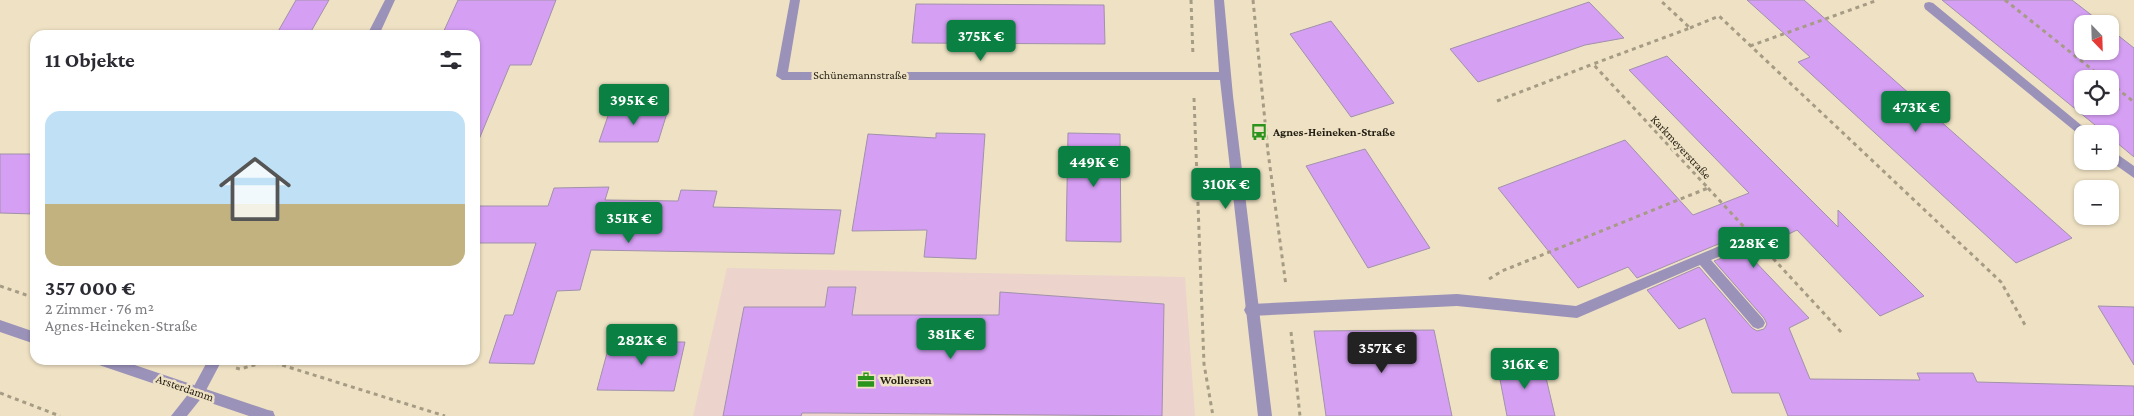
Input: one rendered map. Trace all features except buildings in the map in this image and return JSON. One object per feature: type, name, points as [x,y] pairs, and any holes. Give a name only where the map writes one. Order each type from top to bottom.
[{"type":"street","points":[[375,30],[390,0]]},
{"type":"street","name":"Schünemannstraße","points":[[795,0],[782,76],[1225,76]]},
{"type":"street","points":[[1219,0],[1225,76],[1251,310],[1265,416]]},
{"type":"street","points":[[1929,6],[2075,125]]},
{"type":"street","points":[[2119,161],[2134,173]]},
{"type":"street","points":[[1251,310],[1457,300],[1577,312],[1729,247]]},
{"type":"street","points":[[1702,259],[1758,323]]},
{"type":"street","points":[[0,326],[30,336]]},
{"type":"street","name":"Arsterdamm","points":[[117,365],[268,416]]},
{"type":"street","points":[[178,416],[198,392],[213,365]]},
{"type":"path","points":[[1253,0],[1268,152]]},
{"type":"path","points":[[1660,0],[1690,28]]},
{"type":"path","points":[[1750,46],[1878,0]]},
{"type":"path","points":[[2005,0],[2093,70]]},
{"type":"path","points":[[1496,101],[1719,16],[2001,282],[2025,326]]},
{"type":"path","name":"Karkmeyerstraße","points":[[1457,300],[1502,271],[1708,188],[1593,64]]},
{"type":"path","points":[[2119,90],[2134,102]]},
{"type":"path","points":[[1196,168],[1204,364],[1213,416]]},
{"type":"path","points":[[1708,188],[1842,333]]},
{"type":"path","points":[[0,286],[30,296]]},
{"type":"path","points":[[228,365],[240,369],[254,365]]},
{"type":"path","points":[[282,365],[445,416]]},
{"type":"path","points":[[0,393],[60,416]]},
{"type":"shaded area","points":[[727,268],[1185,277],[1195,416],[693,416]]},
{"type":"place","name":"Agnes-Heineken-Straße","points":[[1259,132]]},
{"type":"place","name":"Wollersen","points":[[866,380]]}]
